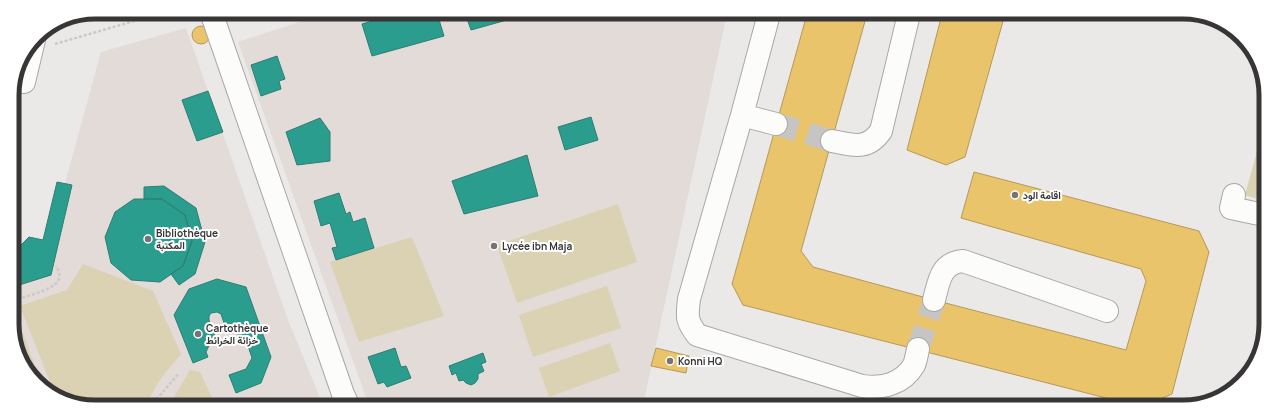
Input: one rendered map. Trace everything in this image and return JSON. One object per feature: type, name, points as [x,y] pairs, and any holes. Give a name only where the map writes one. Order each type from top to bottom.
[{"type":"street","points":[[213,19],[346,400]]},
{"type":"street","points":[[768,19],[689,299],[687,313],[689,324],[697,335],[872,388],[892,384],[901,379],[914,364],[918,349]]},
{"type":"street","points":[[832,140],[855,145],[863,145],[870,142],[881,131],[908,19]]},
{"type":"street","points":[[24,82],[30,56]]},
{"type":"street","points":[[742,114],[776,124]]},
{"type":"street","points":[[1234,196],[1231,208],[1259,214]]},
{"type":"street","points":[[934,300],[941,275],[945,269],[950,264],[963,261],[1107,311]]},
{"type":"path","points":[[38,45],[44,47],[141,19]]},
{"type":"path","points":[[19,299],[51,287],[58,282],[60,273],[56,266]]},
{"type":"path","points":[[20,338],[27,358]]},
{"type":"path","points":[[156,400],[179,373]]},
{"type":"shaded area","name":"Lycée ibn Maja","points":[[309,19],[726,19],[644,400],[367,400],[238,42]]},
{"type":"shaded area","points":[[186,28],[288,320],[321,400],[85,399],[57,390],[41,378],[29,362],[20,339],[19,247],[29,237],[43,240],[57,182],[65,183],[101,52]]},
{"type":"shaded area","points":[[1259,144],[1259,199],[1245,195]]},
{"type":"shaded area","points":[[618,204],[637,262],[517,303],[497,245]]},
{"type":"shaded area","points":[[412,237],[444,316],[359,342],[330,262]]},
{"type":"shaded area","points":[[83,264],[153,291],[181,354],[161,378],[148,400],[85,399],[66,394],[52,386],[20,306],[67,290]]},
{"type":"shaded area","points":[[607,286],[621,328],[533,357],[519,315]]},
{"type":"shaded area","points":[[19,322],[38,374],[29,362],[23,348],[20,339]]},
{"type":"shaded area","points":[[610,343],[620,371],[549,397],[539,368]]},
{"type":"shaded area","points":[[190,370],[200,372],[213,400],[172,400]]},
{"type":"building: Homes","name":"اقامة الود","points":[[806,19],[866,19],[801,251],[813,267],[1126,350],[1146,281],[1141,269],[961,218],[974,172],[1199,231],[1209,252],[1172,394],[1158,400],[1114,400],[743,305],[732,284]]},
{"type":"building: Homes","points":[[941,19],[1004,19],[965,157],[946,165],[907,150]]},
{"type":"building: Homes","points":[[201,26],[207,29],[210,35],[207,41],[201,44],[195,41],[192,35],[195,29]]},
{"type":"building: Homes","name":"Konni HQ","points":[[656,348],[689,356],[686,373],[651,366]]},
{"type":"building: Schools","points":[[379,19],[439,19],[444,36],[372,56],[362,24]]},
{"type":"building: Schools","points":[[467,19],[510,19],[471,30]]},
{"type":"building: Schools","points":[[277,56],[285,79],[279,81],[281,89],[261,96],[251,65]]},
{"type":"building: Schools","points":[[208,91],[223,132],[197,141],[182,100]]},
{"type":"building: Schools","points":[[591,117],[598,140],[565,150],[558,127]]},
{"type":"building: Schools","points":[[320,118],[330,132],[330,161],[297,165],[286,132]]},
{"type":"building: Schools","points":[[527,155],[538,196],[464,214],[452,181]]},
{"type":"building: Schools","points":[[57,182],[72,185],[51,275],[19,285],[19,247],[29,237],[43,240]]},
{"type":"building: Schools","points":[[164,186],[196,208],[205,242],[195,274],[179,285],[171,274],[183,266],[192,241],[185,215],[162,199],[144,199],[144,187]]},
{"type":"building: Schools","points":[[339,193],[346,214],[350,212],[353,222],[365,218],[374,248],[336,260],[332,248],[337,247],[330,223],[321,226],[314,201]]},
{"type":"building: Schools","name":"Bibliothèque المكتبة","points":[[134,199],[162,199],[185,215],[192,241],[183,266],[160,282],[131,280],[111,263],[105,237],[115,212]]},
{"type":"building: Schools","name":"Cartothèque خزائة الخرائط","points":[[217,279],[246,287],[271,357],[261,383],[236,393],[229,375],[246,369],[252,358],[245,337],[231,331],[227,332],[221,314],[217,312],[211,313],[209,320],[215,336],[213,337],[206,352],[208,357],[193,363],[174,315],[189,289]]},
{"type":"building: Schools","points":[[395,348],[401,367],[406,366],[411,378],[387,387],[384,382],[378,384],[368,357]]},
{"type":"building: Schools","points":[[483,353],[486,362],[481,364],[484,371],[478,374],[478,379],[475,383],[471,385],[463,380],[459,381],[456,373],[452,375],[449,366]]},
{"type":"tunnel","points":[[776,124],[832,141]]},
{"type":"tunnel","points":[[918,349],[934,300]]},
{"type":"place","name":"اقامة الود","points":[[1015,195]]},
{"type":"place","name":"Bibliothèque المكتبة","points":[[148,239]]},
{"type":"place","name":"Lycée ibn Maja","points":[[494,246]]},
{"type":"place","name":"Cartothèque خزائة الخرائط","points":[[198,334]]},
{"type":"place","name":"Konni HQ","points":[[670,361]]}]
